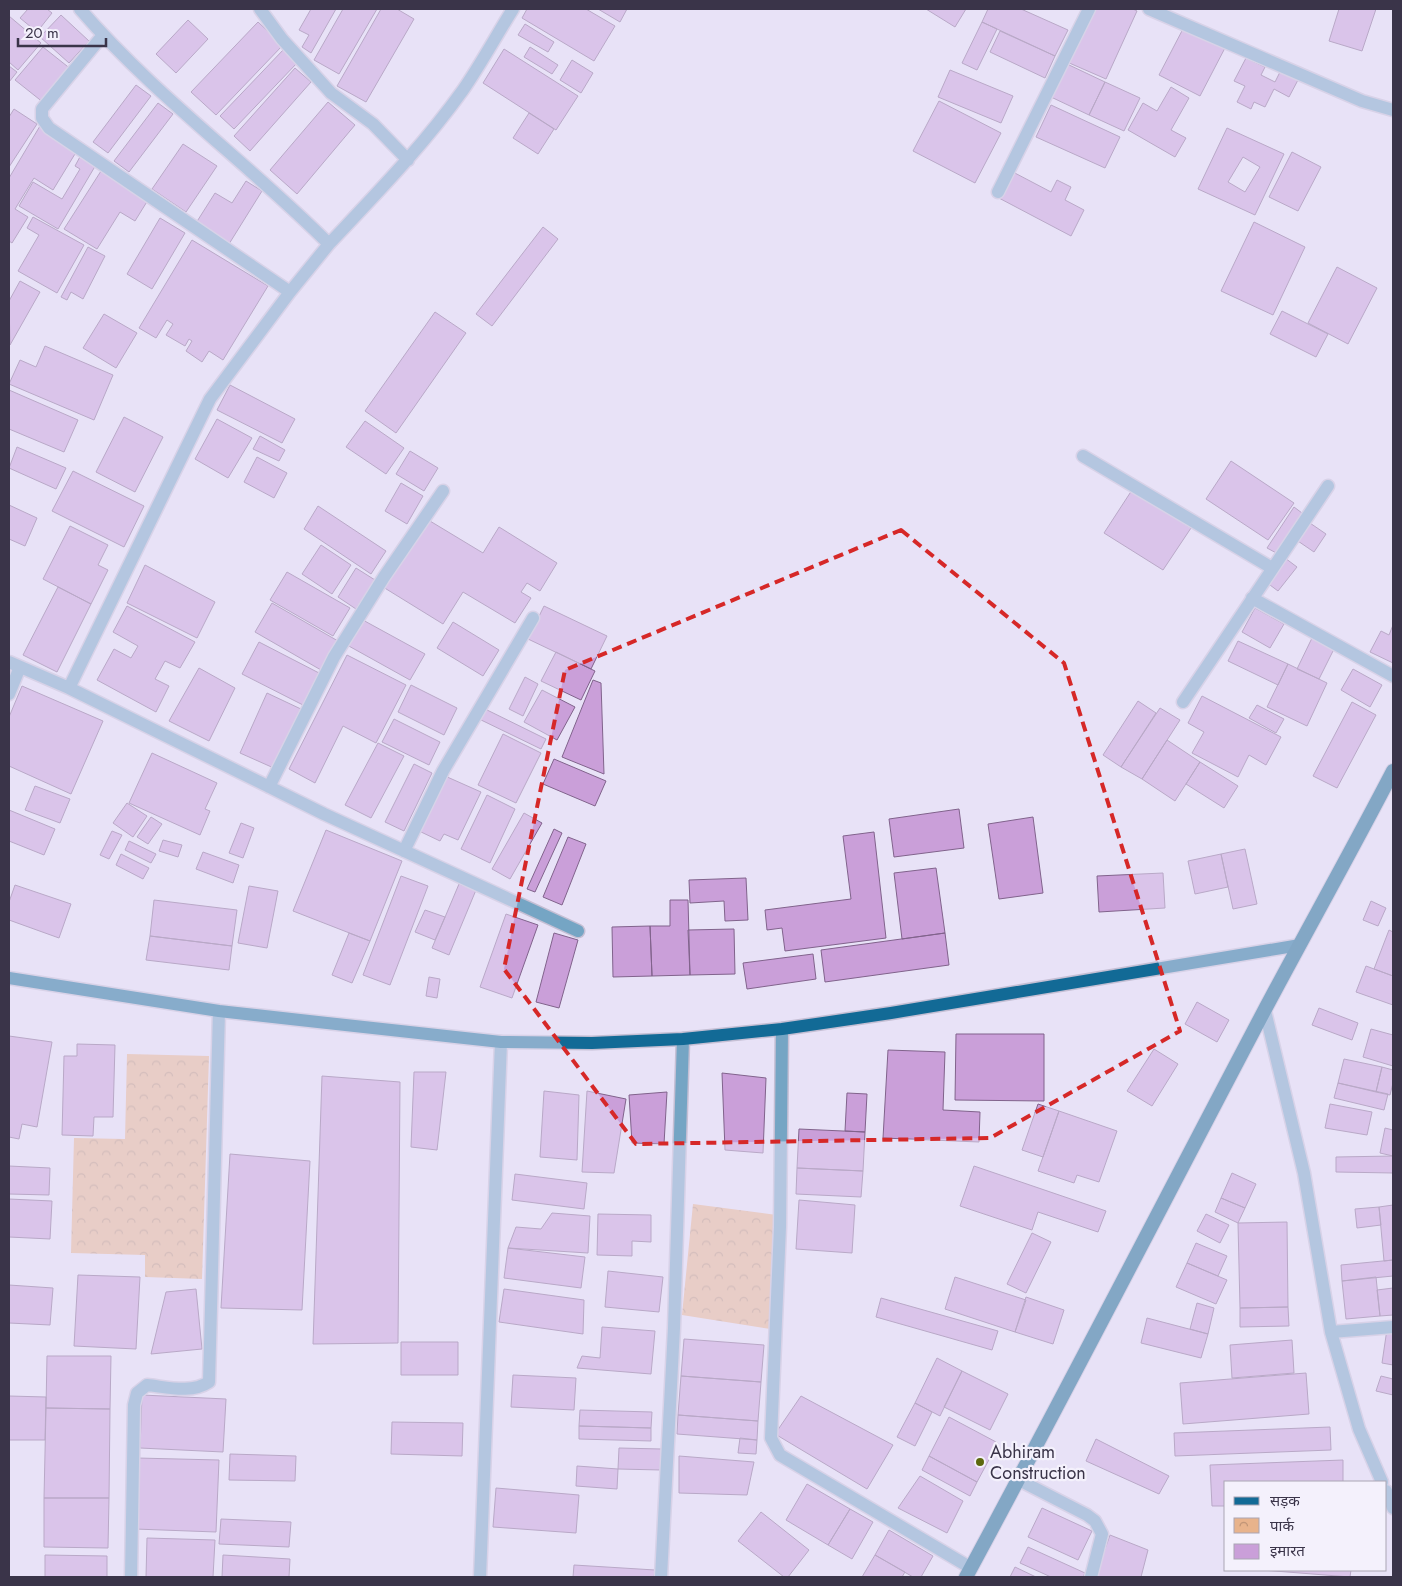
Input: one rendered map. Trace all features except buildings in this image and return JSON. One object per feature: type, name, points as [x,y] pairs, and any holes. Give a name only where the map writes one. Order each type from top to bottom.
[{"type":"highway","points":[[969,1573],[1393,771]]},
{"type":"main road","points":[[9,978],[219,1011],[501,1042],[592,1043],[683,1039],[782,1029],[1300,945]]},
{"type":"street","points":[[80,9],[102,35],[166,97],[255,173],[329,244]]},
{"type":"street","points":[[260,9],[282,39],[331,93],[372,124],[408,160]]},
{"type":"street","points":[[69,688],[210,399],[290,292],[329,244],[408,160],[463,89],[513,9]]},
{"type":"street","points":[[998,192],[1089,9]]},
{"type":"street","points":[[1149,9],[1362,100],[1393,110]]},
{"type":"street","points":[[102,35],[42,109],[42,118],[50,128],[290,292]]},
{"type":"street","points":[[1083,456],[1272,568]]},
{"type":"street","points":[[1183,702],[1328,486]]},
{"type":"street","points":[[269,787],[334,657],[384,577],[443,491]]},
{"type":"street","points":[[1252,598],[1393,676]]},
{"type":"street","points":[[404,851],[443,771],[533,618]]},
{"type":"street","points":[[9,694],[14,664],[69,688],[269,787],[404,851],[578,931]]},
{"type":"street","points":[[131,1577],[134,1405],[137,1393],[147,1385],[189,1389],[200,1388],[208,1382],[219,1011]]},
{"type":"street","points":[[1265,1011],[1304,1174],[1330,1332],[1359,1429],[1382,1481]]},
{"type":"street","points":[[782,1029],[780,1226],[771,1438],[780,1456],[969,1573]]},
{"type":"street","points":[[662,1577],[678,1232],[683,1039]]},
{"type":"street","points":[[480,1577],[501,1042]]},
{"type":"street","points":[[1330,1332],[1393,1327]]},
{"type":"street","points":[[1019,1480],[1087,1515],[1095,1522],[1102,1534],[1090,1577]]},
{"type":"street","points":[[1387,1493],[1393,1508]]},
{"type":"highlighted area","points":[[901,530],[1064,663],[1180,1031],[990,1138],[636,1144],[504,969],[565,670]]},
{"type":"green space","points":[[127,1054],[209,1056],[202,1279],[145,1277],[145,1255],[71,1253],[74,1138],[125,1139]]},
{"type":"green space","points":[[693,1204],[784,1216],[777,1330],[682,1315]]},
{"type":"place","name":"Abhiram Construction","points":[[980,1462]]}]
